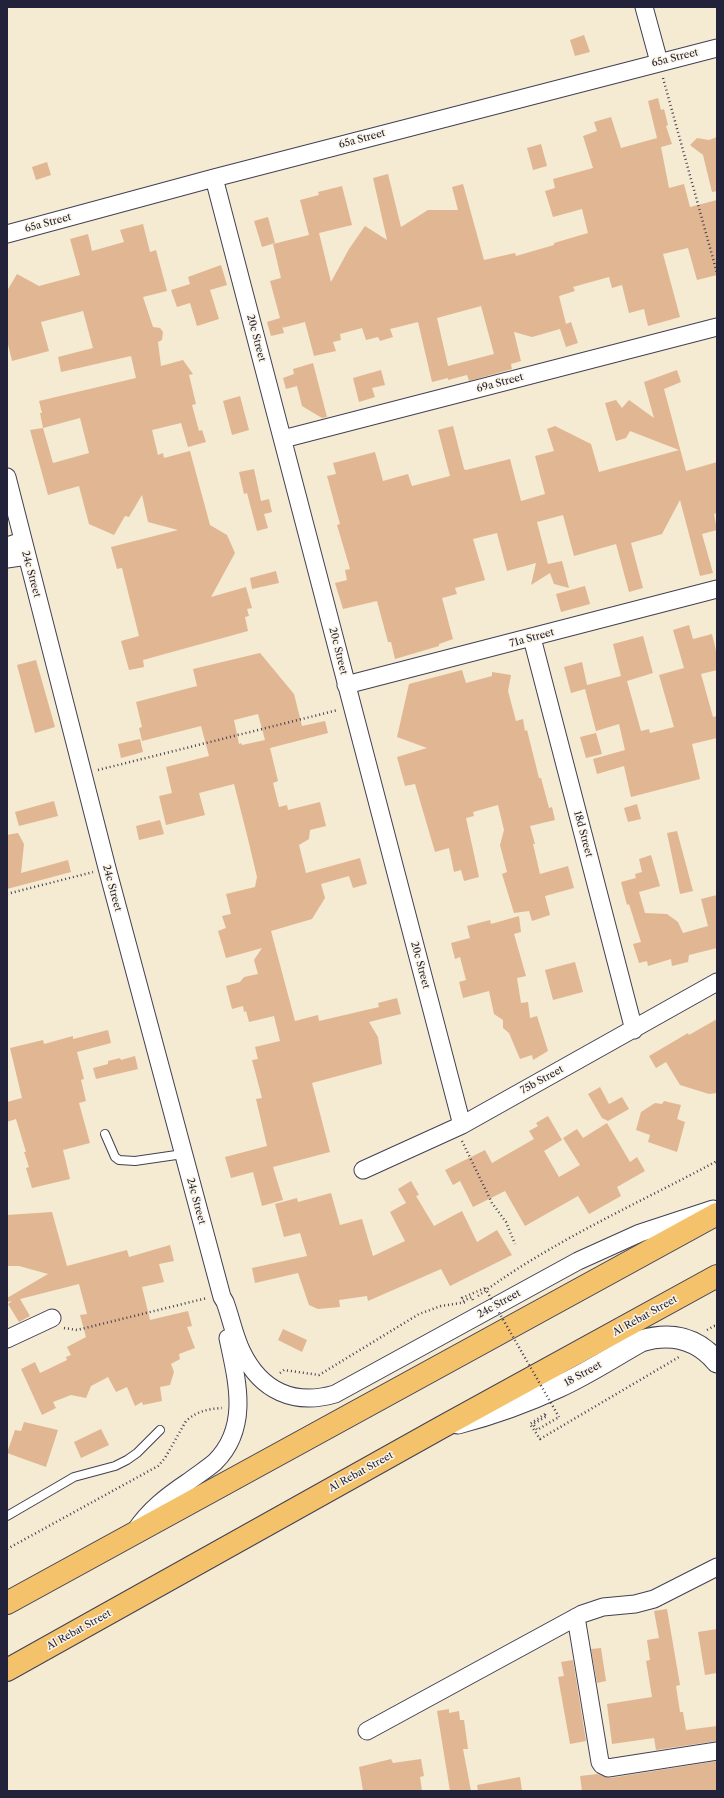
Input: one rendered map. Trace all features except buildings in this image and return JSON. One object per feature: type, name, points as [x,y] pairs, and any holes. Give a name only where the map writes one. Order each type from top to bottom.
[{"type":"highway","points":[[7,1603],[134,1532],[717,1214]]},
{"type":"highway","name":"Al Rebat Street","points":[[7,1670],[442,1427],[717,1276]]},
{"type":"street","points":[[644,7],[659,62]]},
{"type":"street","name":"65a Street","points":[[7,234],[214,178],[717,48]]},
{"type":"street","name":"20c Street","points":[[214,178],[283,439],[459,1126]]},
{"type":"street","name":"69a Street","points":[[283,439],[717,327]]},
{"type":"street","name":"24c Street","points":[[7,477],[19,548],[84,773],[107,868],[221,1296],[220,1304],[238,1384],[239,1406],[235,1430],[224,1451],[204,1470],[157,1504],[142,1520],[134,1532]]},
{"type":"street","points":[[7,559],[19,548]]},
{"type":"street","name":"71a Street","points":[[346,685],[717,589]]},
{"type":"street","name":"18d Street","points":[[532,638],[634,1030]]},
{"type":"street","name":"75b Street","points":[[363,1170],[459,1126],[634,1030],[717,982]]},
{"type":"street","name":"24c Street","points":[[221,1296],[226,1302],[238,1344],[253,1370],[272,1389],[292,1397],[319,1398],[335,1394],[578,1260],[640,1233],[717,1208]]},
{"type":"street","points":[[7,1340],[49,1319]]},
{"type":"street","name":"18 Street","points":[[442,1427],[486,1416],[541,1395],[647,1339],[665,1336],[676,1337],[699,1345],[717,1362]]},
{"type":"street","points":[[367,1731],[576,1617],[603,1607],[635,1604],[654,1600],[717,1567]]},
{"type":"street","points":[[576,1617],[600,1762],[602,1766],[608,1768],[717,1751]]},
{"type":"lane","points":[[104,1134],[115,1157],[119,1160],[135,1161],[183,1154]]},
{"type":"lane","points":[[7,1516],[74,1477],[115,1466],[126,1460],[137,1453],[160,1430]]},
{"type":"path","points":[[659,62],[717,273]]},
{"type":"path","points":[[84,773],[352,706]]},
{"type":"path","points":[[7,894],[107,868]]},
{"type":"path","points":[[459,1126],[492,1203],[506,1222],[515,1244]]},
{"type":"path","points":[[272,1389],[278,1375],[284,1370],[319,1375],[419,1314],[441,1306],[464,1303],[473,1300],[512,1271],[551,1248],[717,1161]]},
{"type":"path","points":[[473,1300],[472,1297],[463,1301],[462,1298],[485,1288],[559,1418],[537,1430],[533,1424],[546,1415],[530,1424],[540,1439],[699,1345],[698,1335],[714,1326],[717,1326]]},
{"type":"path","points":[[49,1319],[68,1329],[77,1330],[221,1296]]},
{"type":"path","points":[[7,1549],[158,1466],[165,1458],[186,1421],[196,1413],[206,1410],[239,1406]]}]
